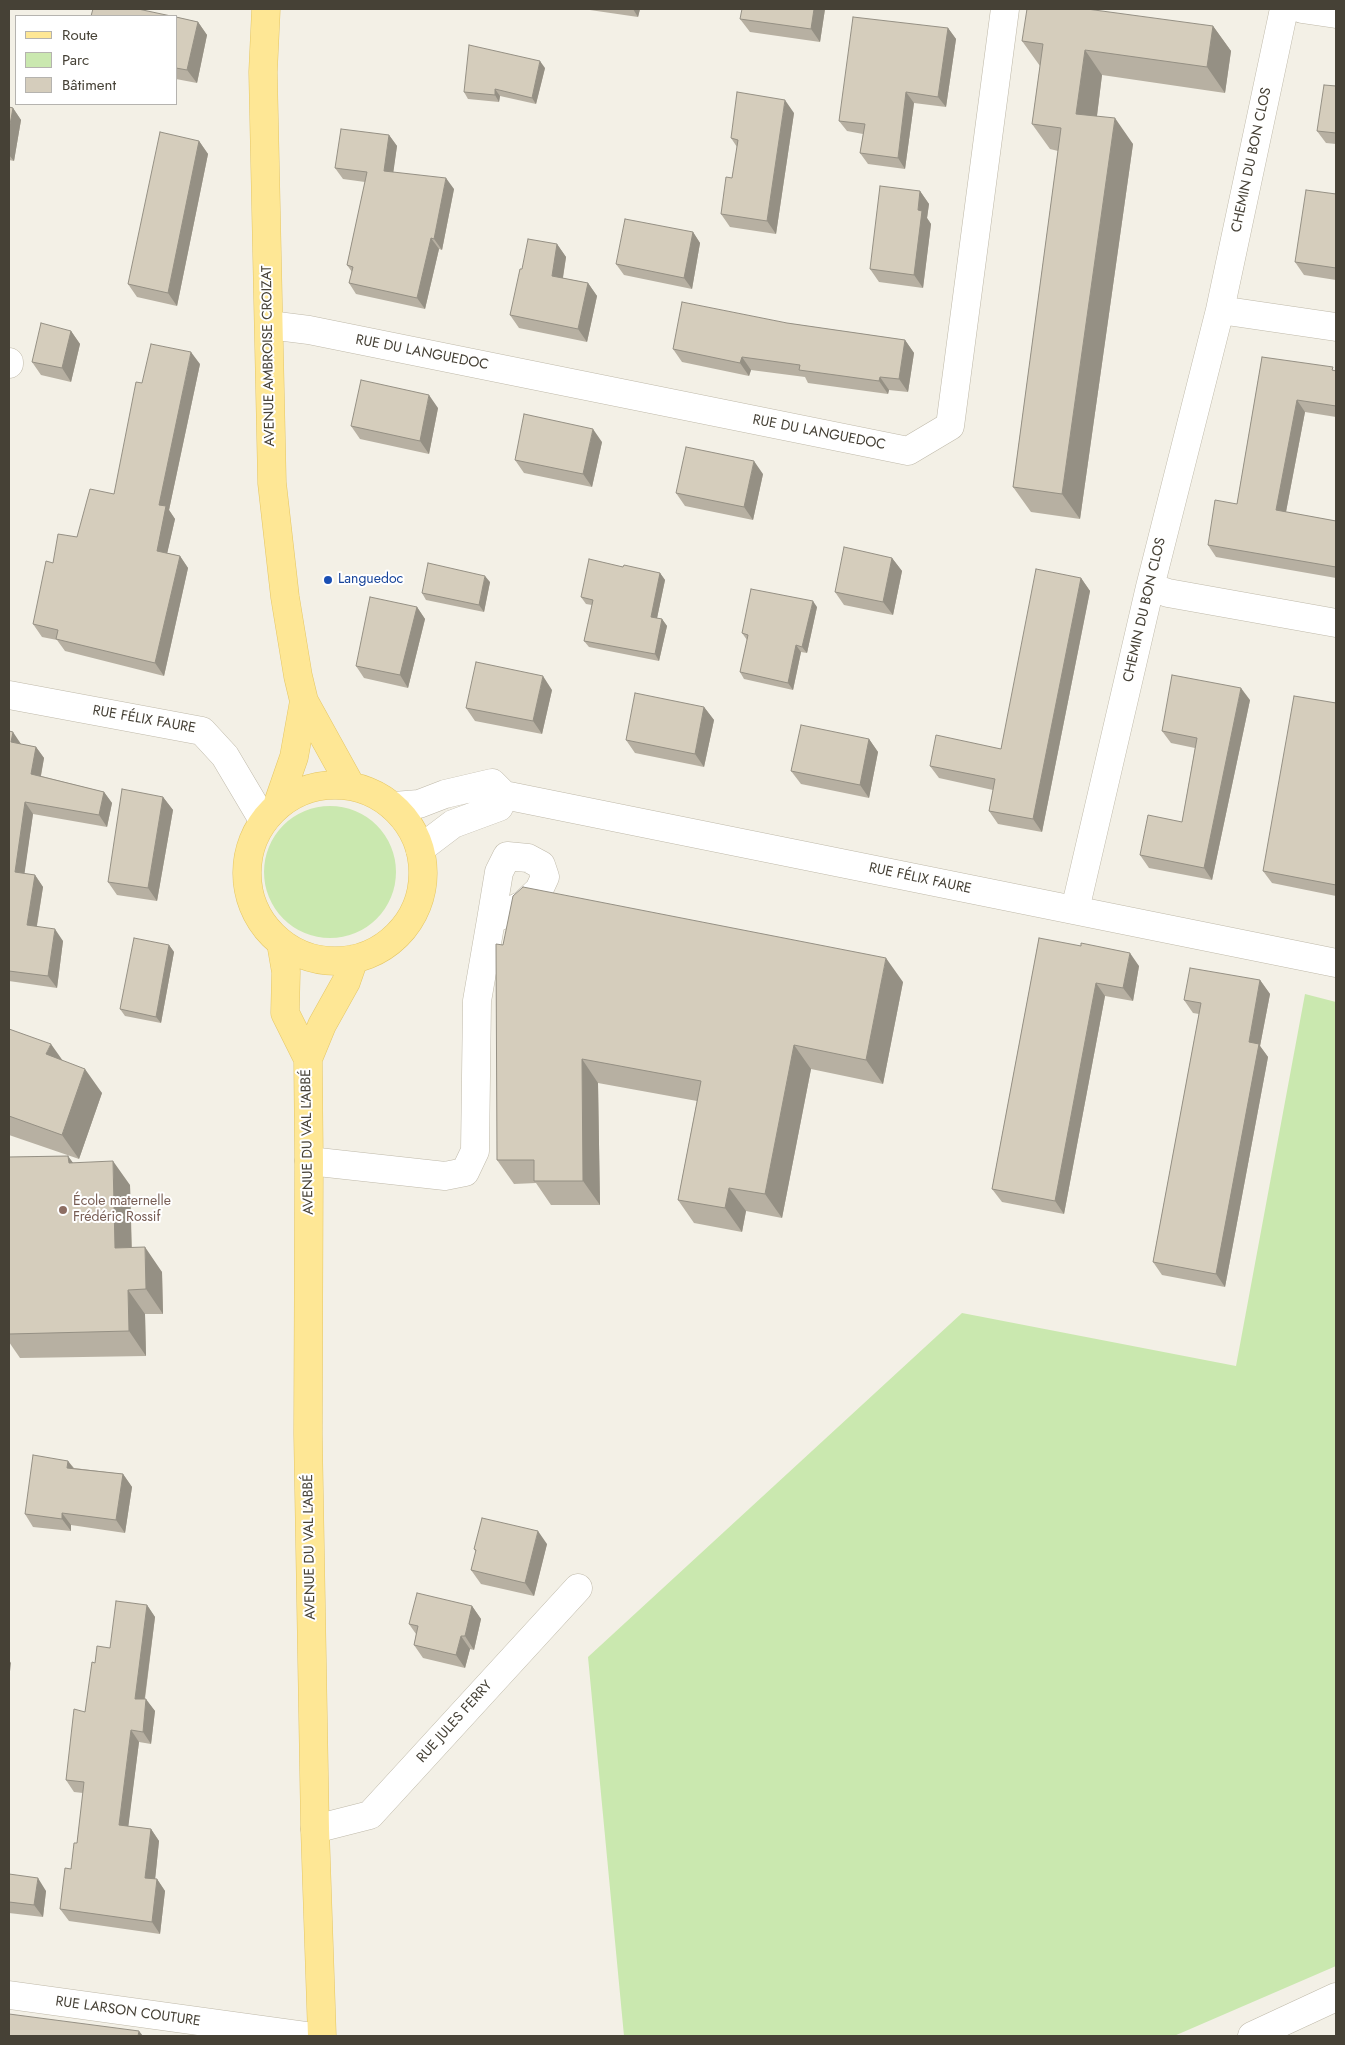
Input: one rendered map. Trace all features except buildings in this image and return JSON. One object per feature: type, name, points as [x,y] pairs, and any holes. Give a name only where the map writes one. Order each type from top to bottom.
[{"type":"main road","name":"AVENUE AMBROISE CROIZAT","points":[[266,9],[263,72],[272,483],[285,597],[304,701],[351,786]]},
{"type":"main road","name":"AVENUE AMBROISE CROIZAT","points":[[270,813],[294,757],[304,701]]},
{"type":"main road","points":[[331,784],[351,786],[374,794],[394,806],[410,826],[420,849],[423,862],[422,891],[411,918],[403,930],[381,948],[354,959],[335,961],[316,959],[298,953],[281,943],[258,917],[248,884],[247,866],[250,849],[270,813],[294,795],[312,788],[331,784]]},
{"type":"main road","name":"AVENUE DU VAL L'ABBÉ","points":[[281,943],[286,972],[285,1013],[308,1059]]},
{"type":"main road","name":"AVENUE DU VAL L'ABBÉ","points":[[322,2036],[315,1828],[308,1434],[310,1161],[308,1059],[322,1025],[346,982],[354,959]]},
{"type":"street","name":"RUE DU LANGUEDOC","points":[[269,325],[309,330],[908,451],[950,426],[1006,9]]},
{"type":"street","name":"CHEMIN DU BON CLOS","points":[[1075,910],[1150,587],[1220,310],[1284,9]]},
{"type":"street","points":[[1302,9],[1336,14]]},
{"type":"street","points":[[1220,310],[1336,327]]},
{"type":"street","points":[[1150,587],[1168,593],[1336,623]]},
{"type":"street","name":"RUE FÉLIX FAURE","points":[[9,695],[202,731],[225,756],[270,813]]},
{"type":"street","name":"RUE FÉLIX FAURE","points":[[394,806],[419,804],[445,794],[492,784],[504,795],[1336,964]]},
{"type":"street","points":[[420,849],[453,824],[499,807],[504,795]]},
{"type":"street","points":[[310,1161],[445,1176],[465,1172],[475,1151],[477,1001],[491,920]]},
{"type":"street","name":"RUE JULES FERRY","points":[[315,1828],[370,1815],[578,1588]]},
{"type":"street","name":"RUE LARSON COUTURE","points":[[9,1995],[307,2036]]},
{"type":"street","points":[[1252,2036],[1336,1997]]},
{"type":"green space","points":[[330,806],[355,811],[366,817],[376,826],[385,836],[391,847],[396,872],[391,897],[385,908],[376,918],[366,927],[355,933],[330,938],[305,933],[294,927],[284,918],[275,908],[269,897],[264,872],[269,847],[275,836],[284,826],[294,817],[305,811]]},
{"type":"green space","points":[[1305,994],[1336,1002],[1336,1966],[1174,2036],[624,2036],[588,1657],[962,1313],[1236,1366]]},
{"type":"place","name":"Languedoc","points":[[328,580]]},
{"type":"place","name":"École maternelle Frédéric Rossif","points":[[63,1210]]}]
